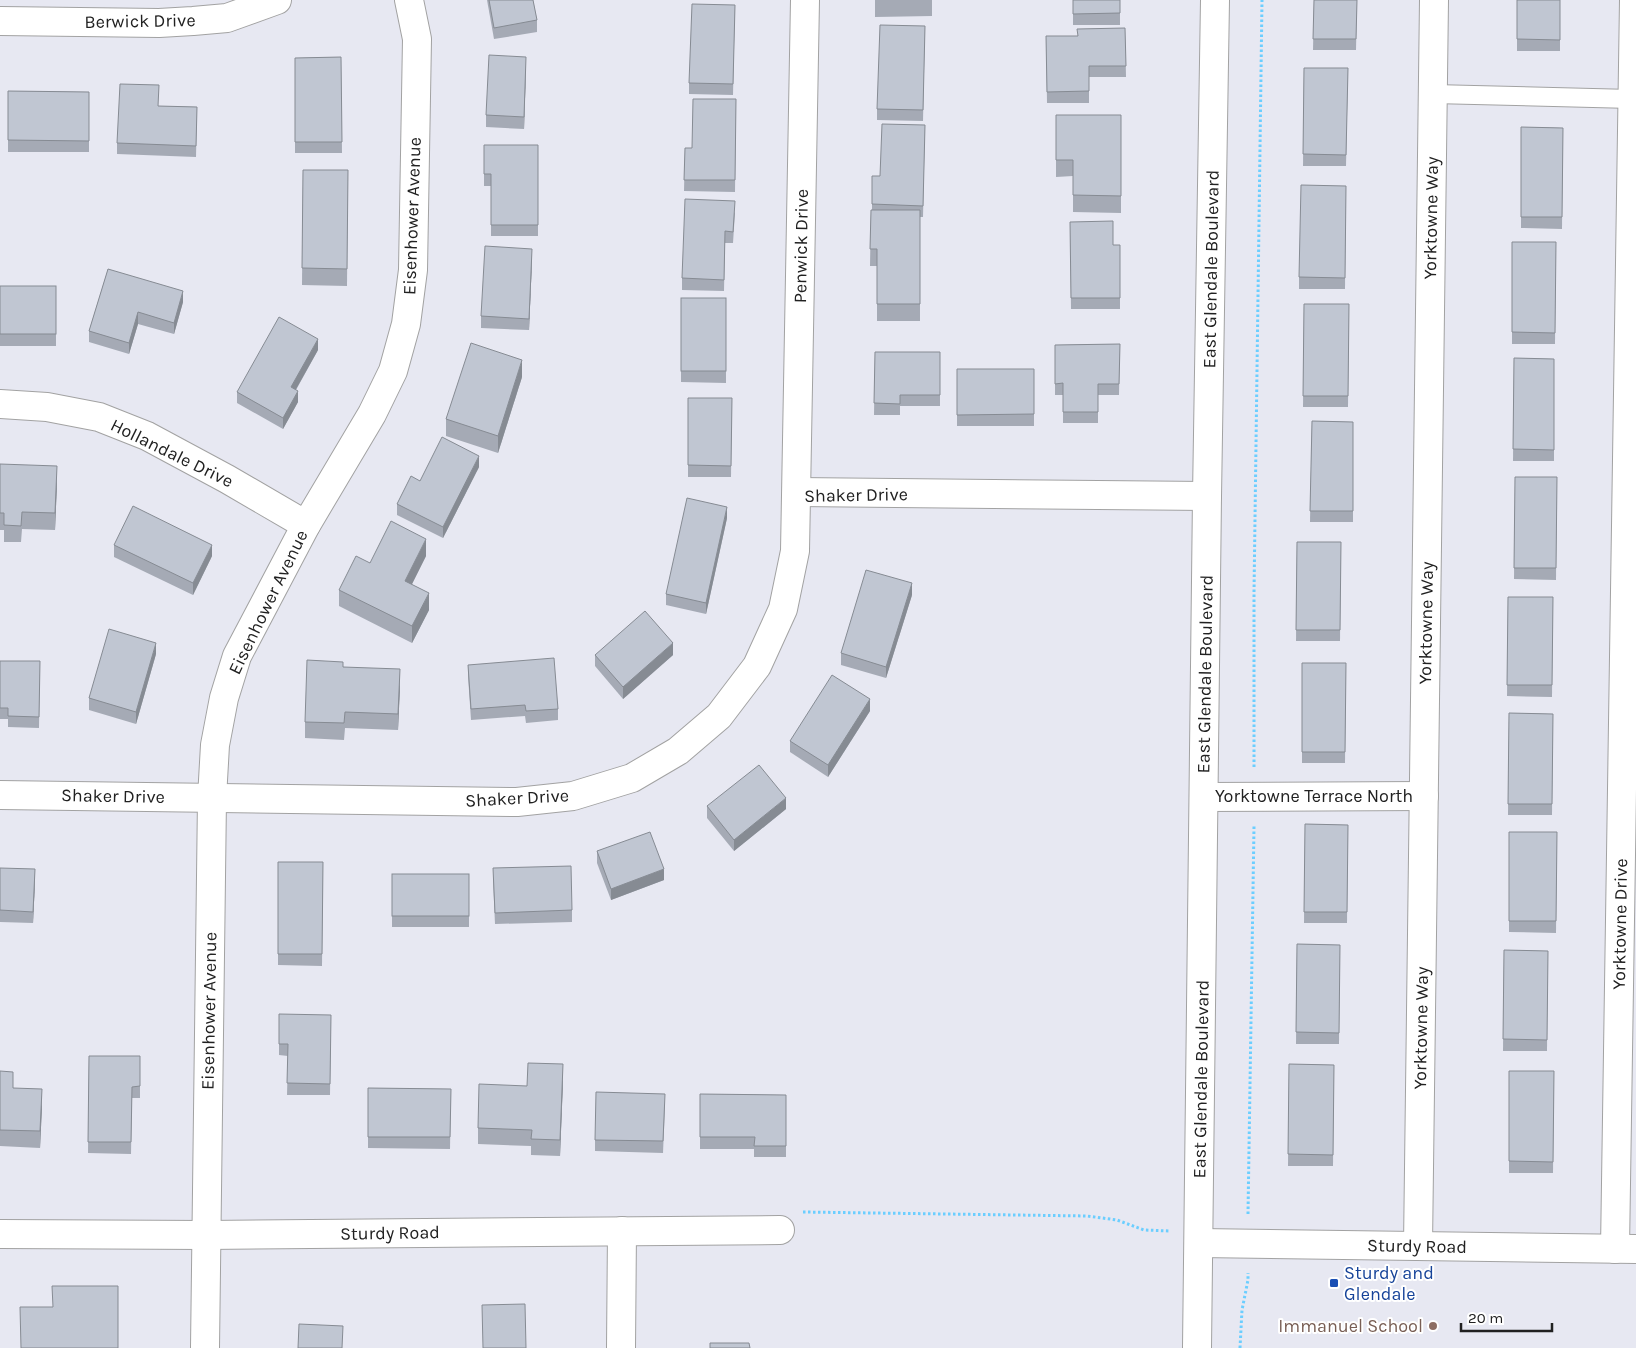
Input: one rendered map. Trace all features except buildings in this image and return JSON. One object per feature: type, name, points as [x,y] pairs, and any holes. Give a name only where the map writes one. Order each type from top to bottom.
[{"type":"street","name":"Berwick Drive","points":[[0,21],[194,22],[227,18],[277,0]]},
{"type":"street","name":"Eisenhower Avenue","points":[[205,1348],[212,798],[215,745],[224,698],[237,656],[306,525],[372,414],[393,371],[406,324],[413,270],[417,39],[409,0]]},
{"type":"street","name":"Penwick Drive","points":[[797,492],[805,0]]},
{"type":"street","name":"East Glendale Boulevard","points":[[1197,1348],[1215,0]]},
{"type":"street","name":"Yorktowne Way","points":[[1418,1246],[1434,0]]},
{"type":"street","name":"Yorktowne Drive","points":[[1626,1249],[1634,0]]},
{"type":"street","name":"Hollandale Drive","points":[[0,404],[48,407],[99,417],[147,436],[227,479],[306,525]]},
{"type":"street","name":"Shaker Drive","points":[[0,795],[517,802],[573,796],[632,778],[678,751],[719,716],[758,666],[783,609],[795,551],[797,492],[1207,496]]},
{"type":"street","name":"Yorktowne Terrace North","points":[[1204,797],[1424,796]]},
{"type":"street","name":"Sturdy Road","points":[[0,1234],[206,1235],[780,1230]]},
{"type":"street","points":[[621,1348],[622,1231]]},
{"type":"street","name":"Sturdy Road","points":[[1199,1234],[1248,1243],[1626,1249]]},
{"type":"lane","points":[[1433,94],[1632,99]]},
{"type":"path","points":[[1240,1348],[1242,1310],[1248,1280],[1254,797],[1254,593],[1262,0]]},
{"type":"path","points":[[780,1230],[780,1212],[1087,1216],[1117,1220],[1144,1230],[1199,1234],[1248,1214]]},
{"type":"place","name":"Sturdy and Glendale","points":[[1334,1283]]},
{"type":"place","name":"Immanuel School","points":[[1433,1326]]}]
